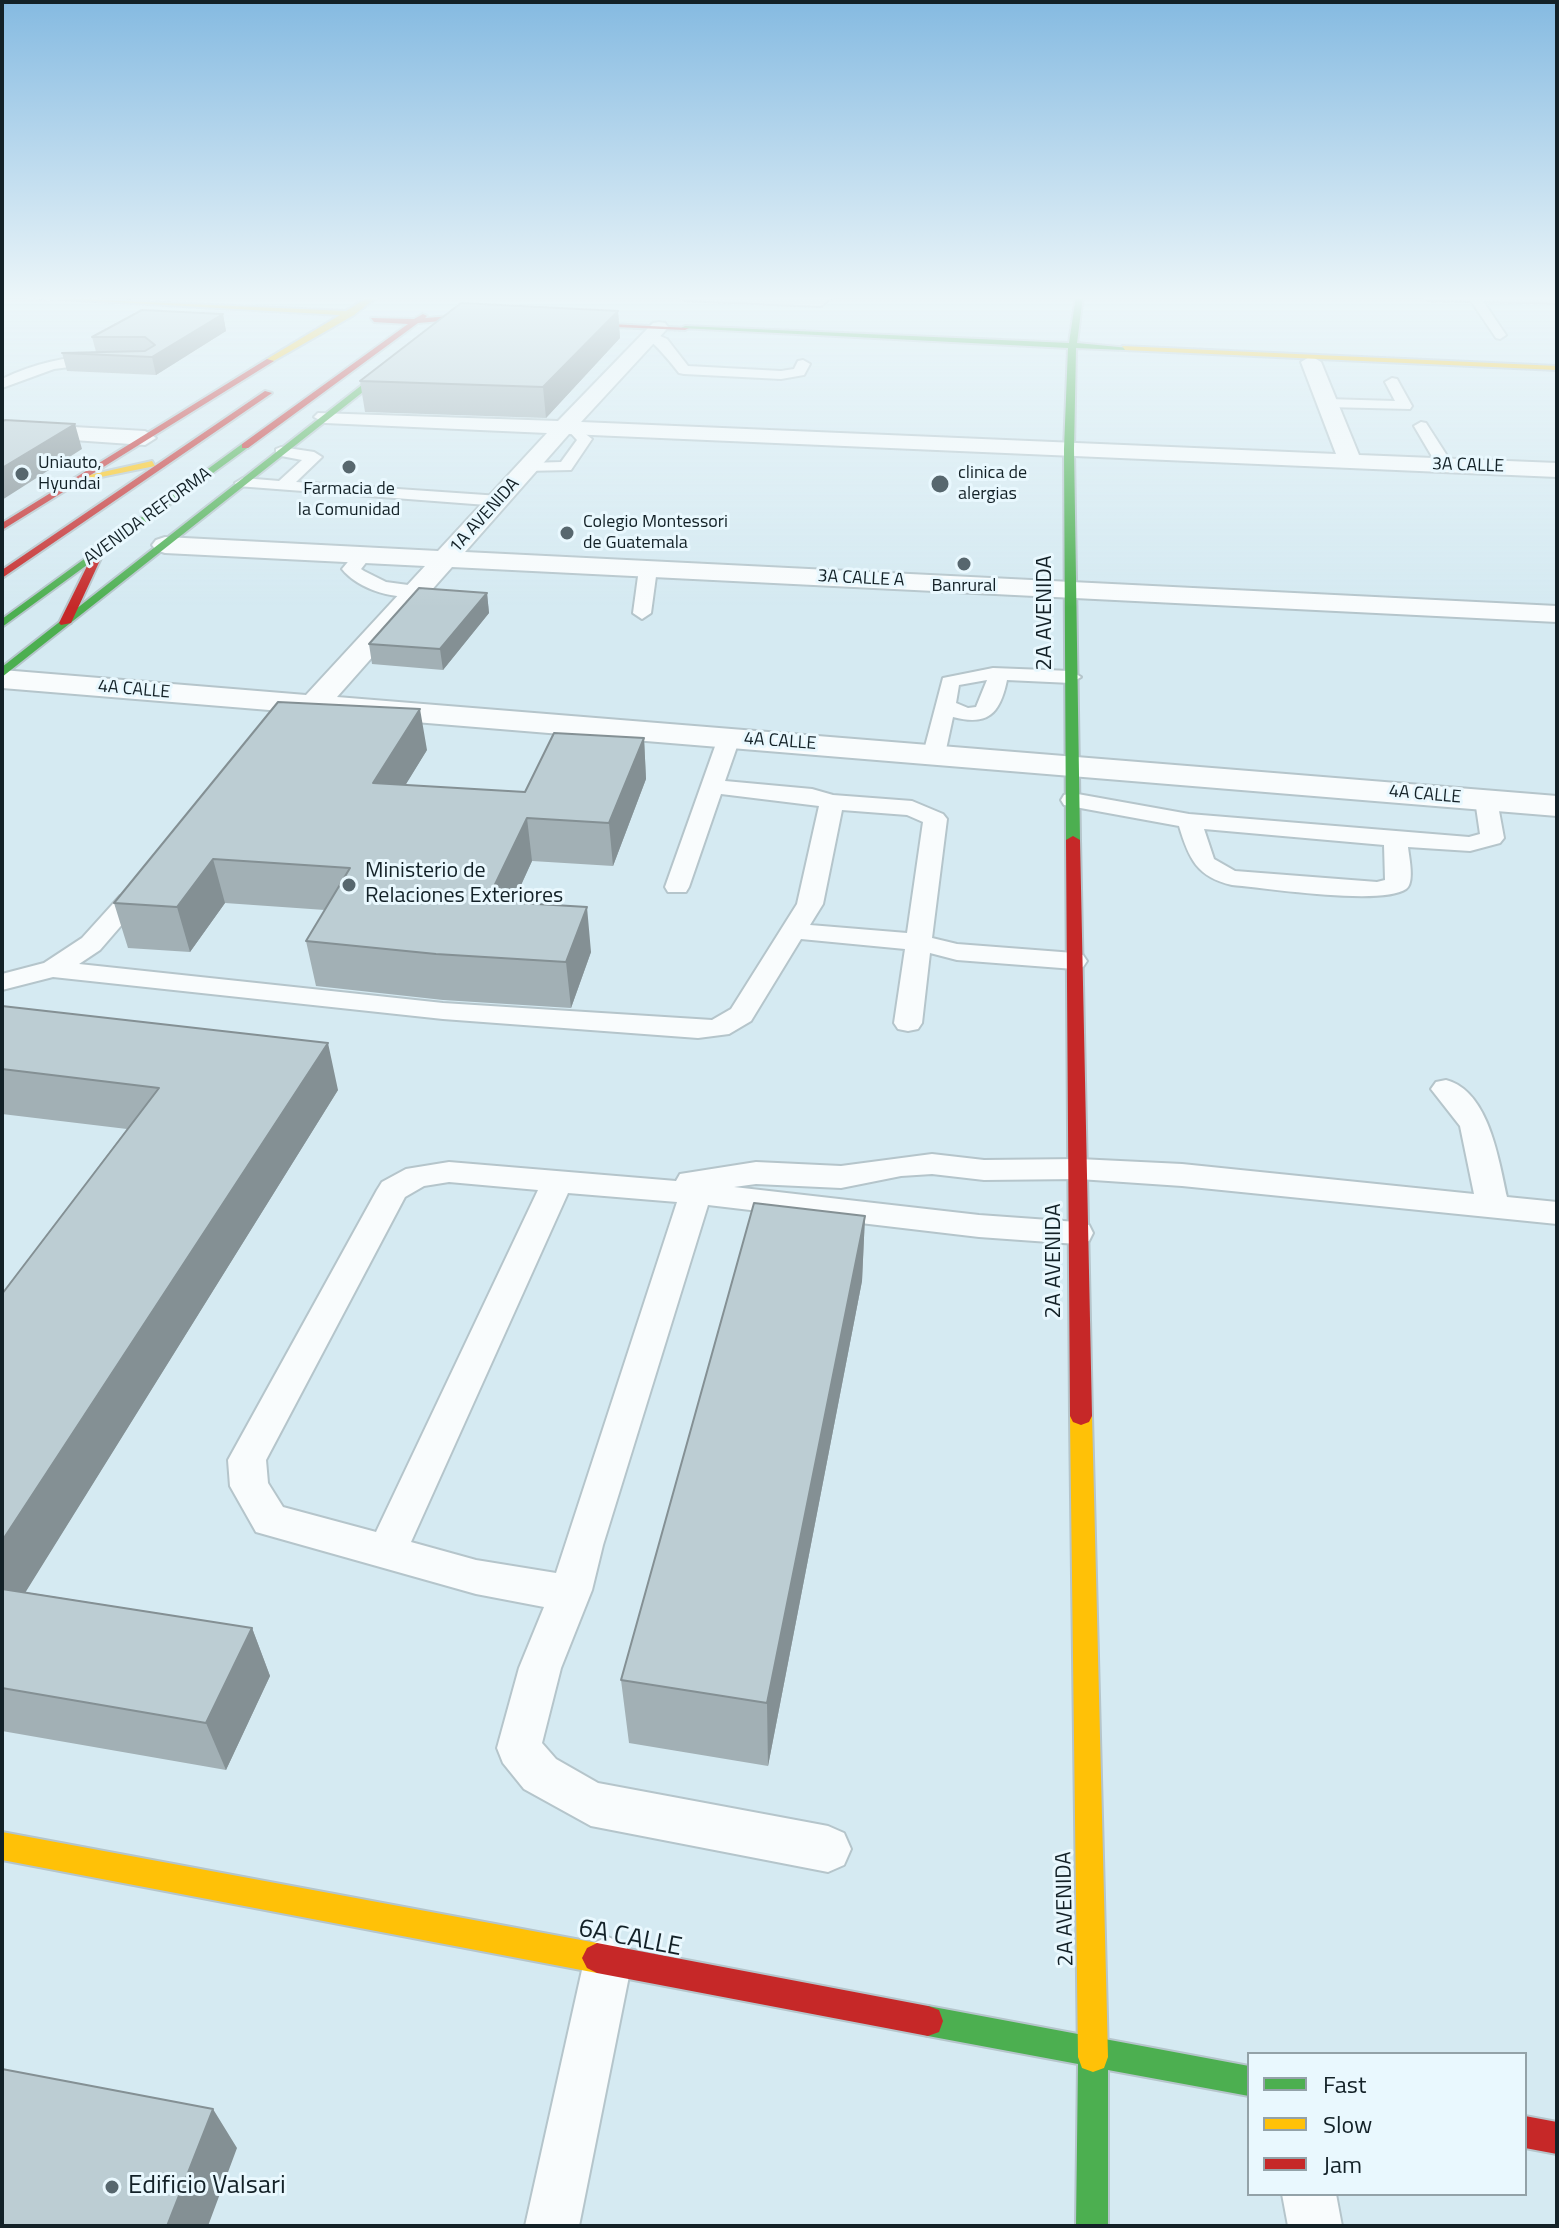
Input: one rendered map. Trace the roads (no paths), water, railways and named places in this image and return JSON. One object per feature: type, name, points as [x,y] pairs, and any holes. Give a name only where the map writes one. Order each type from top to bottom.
[{"type":"street","points":[[6,521],[207,400]]},
{"type":"street","name":"AVENIDA REFORMA","points":[[2,575],[257,400]]},
{"type":"street","name":"AVENIDA REFORMA","points":[[2,624],[307,400]]},
{"type":"street","points":[[2,676],[347,400]]},
{"type":"street","name":"1A AVENIDA","points":[[313,705],[593,400]]},
{"type":"street","name":"2A AVENIDA","points":[[1070,400],[1071,764],[1093,2052],[1092,2226]]},
{"type":"street","points":[[1326,400],[1350,461]]},
{"type":"street","name":"3A CALLE","points":[[325,417],[1557,470]]},
{"type":"street","points":[[2,429],[145,438]]},
{"type":"street","points":[[81,478],[170,460]]},
{"type":"street","name":"3A CALLE A","points":[[165,545],[1557,614]]},
{"type":"street","points":[[65,623],[99,552]]},
{"type":"street","name":"4A CALLE","points":[[2,676],[313,705],[1071,764],[1557,806]]},
{"type":"street","name":"6A CALLE","points":[[2,1846],[1247,2081]]},
{"type":"street","points":[[1527,2132],[1557,2138]]},
{"type":"lane","points":[[1327,403],[1405,406],[1402,400]]},
{"type":"lane","points":[[1421,426],[1445,465]]},
{"type":"lane","points":[[281,452],[314,457],[284,485]]},
{"type":"lane","points":[[243,483],[500,501]]},
{"type":"lane","points":[[363,555],[351,569],[358,578],[393,589],[417,591]]},
{"type":"lane","points":[[642,613],[648,569]]},
{"type":"lane","points":[[945,706],[971,714],[985,710],[993,702],[998,675]]},
{"type":"lane","points":[[934,754],[936,733],[950,682],[964,676],[1071,677]]},
{"type":"lane","points":[[677,887],[729,738]]},
{"type":"lane","points":[[712,786],[812,796],[831,802],[912,808],[935,819],[908,1023]]},
{"type":"lane","points":[[1072,800],[1189,821],[1396,839],[1483,843],[1492,838],[1486,800]]},
{"type":"lane","points":[[53,969],[443,1011],[698,1030],[719,1028],[741,1015],[810,904],[831,802]]},
{"type":"lane","points":[[1189,821],[1205,867],[1232,878],[1391,888],[1398,884],[1396,839]]},
{"type":"lane","points":[[2,982],[53,969],[91,944],[129,901]]},
{"type":"lane","points":[[793,931],[917,942],[957,952],[1074,952]]},
{"type":"lane","points":[[1446,1089],[1475,1124],[1493,1206]]},
{"type":"lane","points":[[657,1189],[714,1177],[756,1173],[841,1177],[901,1166],[932,1164],[984,1170],[1079,1169],[1182,1175],[1557,1213]]},
{"type":"lane","points":[[572,1590],[523,1587],[270,1520],[249,1486],[247,1460],[393,1190],[417,1176],[449,1172],[657,1189],[979,1226],[1077,1233]]},
{"type":"lane","points":[[387,1552],[558,1181]]},
{"type":"lane","points":[[696,1193],[583,1545],[572,1590],[540,1668],[519,1748],[540,1774],[591,1804],[828,1849]]},
{"type":"lane","points":[[552,2226],[608,1961]]},
{"type":"lane","points":[[1309,2196],[1315,2226]]},
{"type":"place","name":"Farmacia de la Comunidad","points":[[349,467]]},
{"type":"place","name":"Uniauto, Hyundai","points":[[22,474]]},
{"type":"place","name":"clinica de alergias","points":[[940,484]]},
{"type":"place","name":"Colegio Montessori de Guatemala","points":[[567,533]]},
{"type":"place","name":"Banrural","points":[[964,564]]},
{"type":"place","name":"Ministerio de Relaciones Exteriores","points":[[349,885]]},
{"type":"place","name":"Edificio Valsari","points":[[112,2187]]}]
